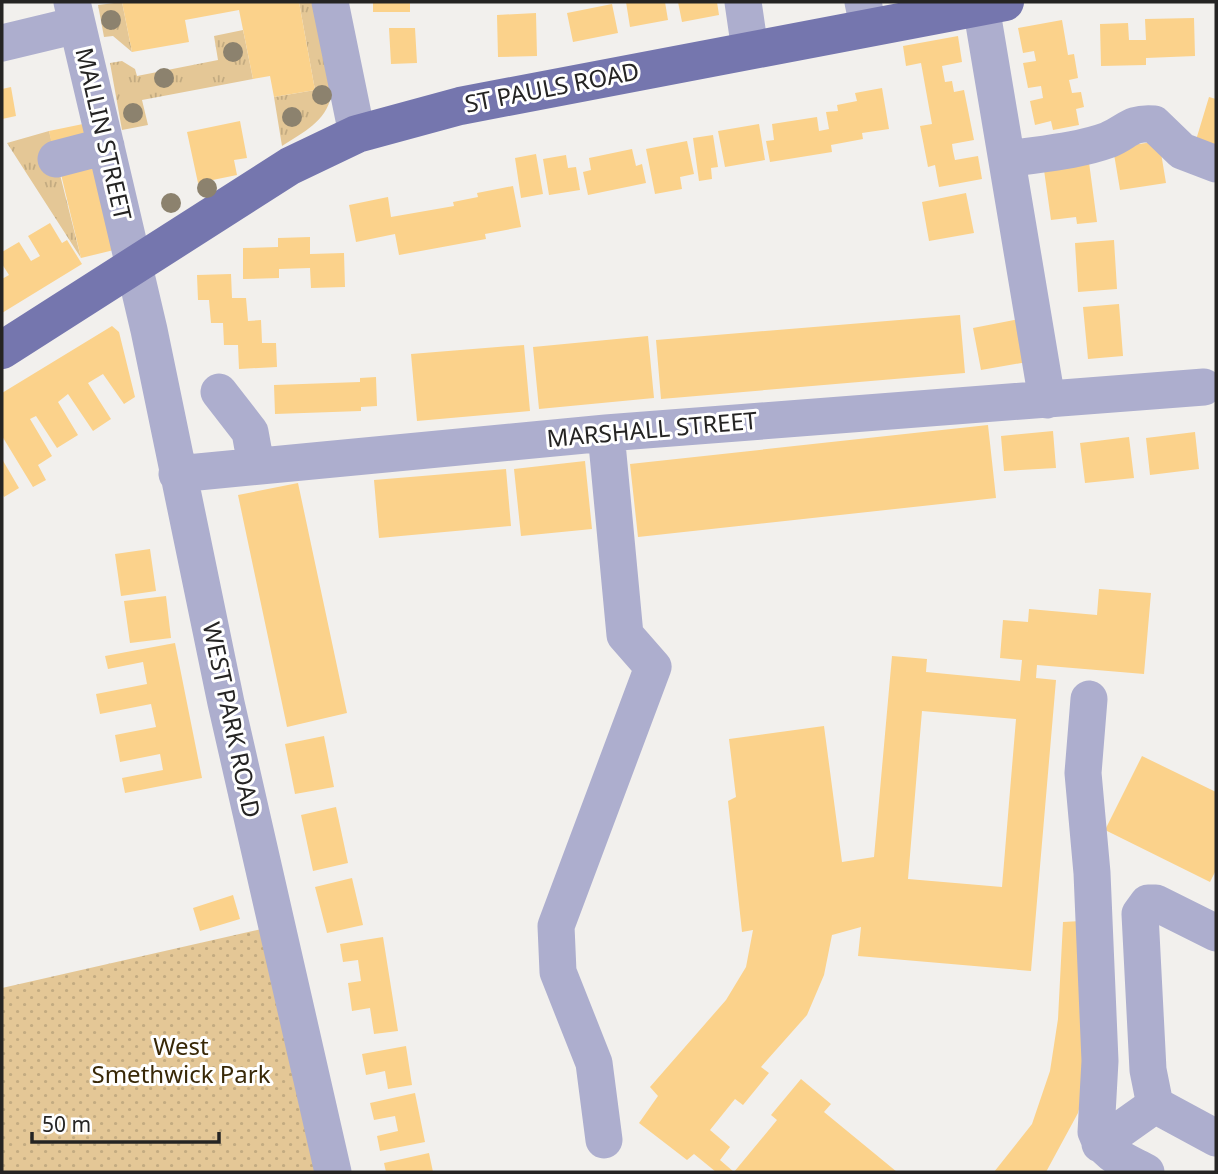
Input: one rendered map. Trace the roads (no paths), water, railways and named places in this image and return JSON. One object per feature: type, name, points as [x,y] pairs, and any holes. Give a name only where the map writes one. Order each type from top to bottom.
[{"type":"main road","name":"ST PAULS ROAD","points":[[2,351],[290,166],[357,134],[460,106],[750,50],[866,14],[993,4]]},
{"type":"street","points":[[330,2],[357,134]]},
{"type":"street","points":[[743,2],[750,50]]},
{"type":"street","points":[[993,4],[1009,159],[1047,400]]},
{"type":"street","points":[[2,43],[74,13]]},
{"type":"street","name":"MALLIN STREET","points":[[74,13],[134,267]]},
{"type":"street","points":[[1009,159],[1108,140],[1124,128],[1140,123],[1154,124],[1182,150],[1216,164]]},
{"type":"street","points":[[56,159],[106,146]]},
{"type":"street","name":"WEST PARK ROAD","points":[[134,267],[177,474],[333,1172]]},
{"type":"street","name":"MARSHALL STREET","points":[[177,474],[606,433],[1204,387]]},
{"type":"street","points":[[219,392],[250,432],[256,465]]},
{"type":"street","points":[[604,1140],[594,1063],[558,972],[556,926],[653,667],[625,635],[606,433]]},
{"type":"street","points":[[1090,699],[1083,773],[1093,886],[1100,1060],[1096,1132],[1100,1144],[1111,1153],[1146,1172]]},
{"type":"street","points":[[1155,1105],[1148,1070],[1140,914],[1148,904],[1156,904],[1216,933]]},
{"type":"street","points":[[1100,1144],[1155,1105]]},
{"type":"street","points":[[1155,1105],[1216,1138]]},
{"type":"park label","name":"West Smethwick Park","points":[[181,1061]]}]
